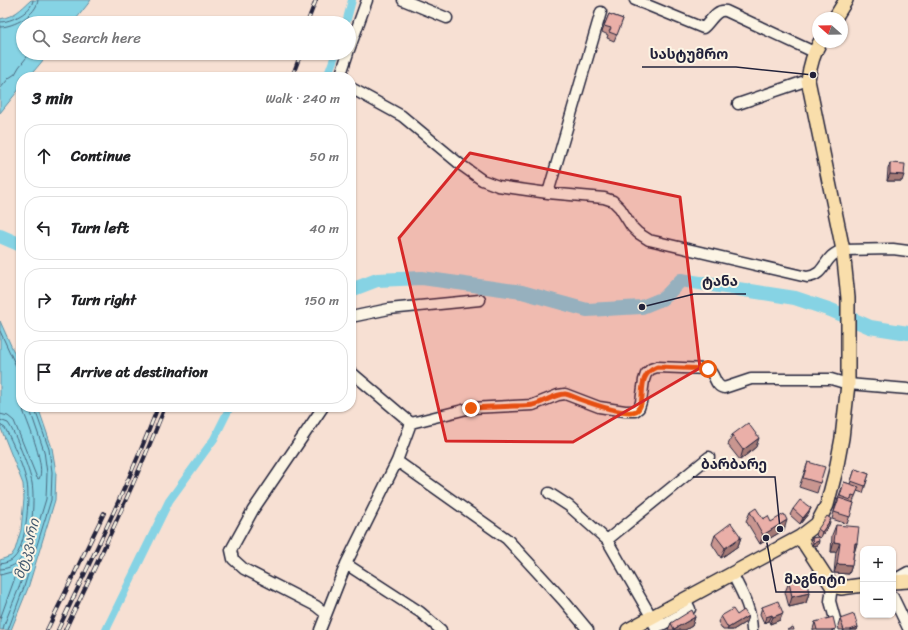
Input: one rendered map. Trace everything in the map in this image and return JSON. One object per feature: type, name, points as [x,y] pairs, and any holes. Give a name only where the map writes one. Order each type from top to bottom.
[{"type":"main road","points":[[839,12],[846,0]]},
{"type":"main road","points":[[628,630],[654,621],[685,599],[800,536],[817,524],[827,506],[841,445],[848,384],[848,298],[843,250],[808,80],[810,66],[817,48]]},
{"type":"main road","points":[[800,536],[832,586],[841,588],[860,585]]},
{"type":"street","points":[[356,30],[367,0]]},
{"type":"street","points":[[403,0],[447,18]]},
{"type":"street","points":[[635,0],[703,28],[717,12],[721,10],[726,11],[812,45]]},
{"type":"street","points":[[548,193],[601,12]]},
{"type":"street","points":[[342,72],[345,60]]},
{"type":"street","points":[[738,104],[808,80]]},
{"type":"street","points":[[356,91],[402,116],[461,165],[482,180],[498,186],[548,193],[604,198],[613,202],[620,208],[632,227],[649,240],[807,277],[814,276],[820,272],[830,257],[836,252],[843,250],[908,250]]},
{"type":"street","points":[[356,316],[389,309],[480,300]]},
{"type":"street","points":[[411,423],[471,408],[533,405],[558,395],[566,394],[599,406],[625,412],[635,411],[639,408],[641,402],[646,374],[657,367],[708,369],[713,373],[717,384],[724,388],[752,379],[831,379],[848,384],[908,389]]},
{"type":"street","points":[[356,376],[411,423]]},
{"type":"street","points":[[320,412],[253,510],[231,550],[233,559],[244,569],[316,606],[326,614]]},
{"type":"street","points":[[320,630],[346,564],[397,461],[411,423]]},
{"type":"street","points":[[607,540],[709,457]]},
{"type":"street","points":[[397,461],[507,539],[563,600],[588,630]]},
{"type":"street","points":[[549,493],[569,506],[607,540],[654,621]]},
{"type":"street","points":[[346,564],[420,612],[441,630]]},
{"type":"street","points":[[732,573],[747,602],[752,618],[752,630]]},
{"type":"street","points":[[832,586],[830,601],[838,630]]},
{"type":"street","points":[[896,603],[908,628]]},
{"type":"highlighted area","points":[[470,153],[680,197],[700,368],[573,442],[446,441],[399,238]]},
{"type":"water","points":[[31,0],[91,0],[78,16],[16,16],[16,60],[43,60],[33,72],[16,72],[16,93],[0,113],[0,19],[20,10]]},
{"type":"water","name":"მტკვარი","points":[[0,321],[16,357],[16,412],[40,412],[52,448],[56,472],[55,500],[28,588],[11,630],[0,630],[0,560],[11,556],[15,550],[21,530],[24,499],[23,484],[0,426]]},
{"type":"building","points":[[609,14],[623,19],[617,35],[609,32],[611,28],[604,26]]},
{"type":"building","points":[[890,163],[905,164],[904,175],[890,174]]},
{"type":"building","points":[[748,423],[759,438],[743,450],[732,435]]},
{"type":"building","points":[[808,462],[825,467],[820,483],[803,478]]},
{"type":"building","points":[[855,469],[869,474],[865,486],[851,481]]},
{"type":"building","points":[[844,482],[859,487],[855,496],[852,495],[851,500],[840,496]]},
{"type":"building","points":[[839,498],[854,503],[850,517],[834,512]]},
{"type":"building","points":[[800,500],[811,508],[803,518],[793,509]]},
{"type":"building","points":[[756,508],[763,519],[768,516],[771,522],[784,514],[787,520],[763,535],[750,512]]},
{"type":"building","points":[[827,516],[831,519],[822,532],[818,529]]},
{"type":"building","points":[[731,523],[741,537],[725,548],[715,535]]},
{"type":"building","points":[[836,525],[859,527],[852,565],[837,564],[840,543],[834,542]]},
{"type":"building","points":[[818,537],[819,541],[813,543],[812,538]]},
{"type":"building","points":[[806,579],[809,593],[792,597],[789,582]]},
{"type":"building","points":[[778,601],[783,613],[773,617],[772,615],[766,617],[762,607]]},
{"type":"building","points":[[733,609],[737,615],[744,610],[748,616],[728,628],[721,616]]},
{"type":"building","points":[[692,610],[695,617],[674,629],[671,623]]},
{"type":"building","points":[[854,614],[858,627],[850,630],[844,630],[840,619]]},
{"type":"building","points":[[833,617],[836,629],[817,630],[815,622]]},
{"type":"building","points":[[793,627],[794,630],[787,630]]},
{"type":"waterway","points":[[348,16],[352,0]]},
{"type":"waterway","points":[[329,72],[333,60]]},
{"type":"waterway","points":[[0,236],[16,243]]},
{"type":"waterway","points":[[356,288],[377,280],[422,278],[522,292],[587,310],[642,307],[664,298],[681,280],[795,298],[831,310],[870,327],[908,333]]},
{"type":"waterway","points":[[106,630],[169,501],[214,439],[228,412]]},
{"type":"railway","points":[[310,16],[316,0]]},
{"type":"railway","points":[[294,72],[298,60]]},
{"type":"railway","points":[[58,630],[123,491],[156,412]]},
{"type":"railway","points":[[65,630],[92,575],[142,464],[163,412]]},
{"type":"railway","points":[[47,630],[104,513]]},
{"type":"place","name":"სასტუმრო","points":[[813,75]]},
{"type":"place","name":"ტანა","points":[[642,307]]},
{"type":"place","name":"ბარბარე","points":[[780,529]]},
{"type":"place","name":"მაგნიტი","points":[[766,538]]},
{"type":"route","points":[[471,408],[533,405],[558,395],[566,394],[599,406],[625,412],[635,411],[639,408],[641,402],[646,374],[652,369],[657,367],[708,369]]}]
